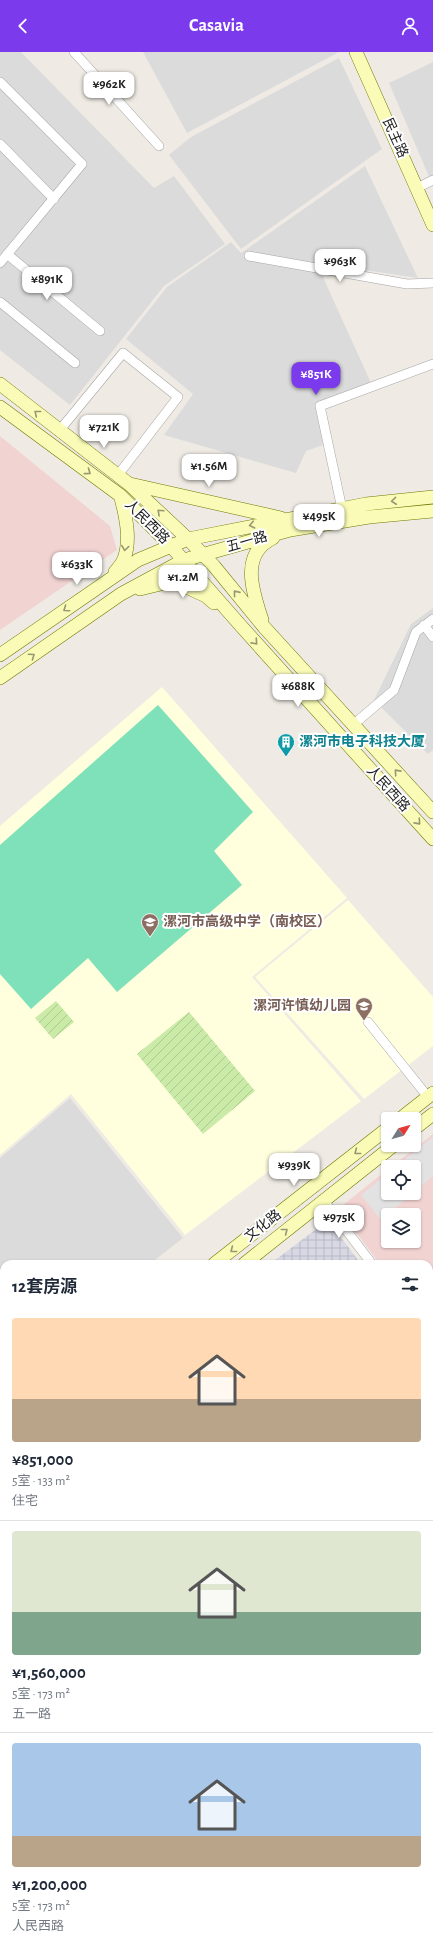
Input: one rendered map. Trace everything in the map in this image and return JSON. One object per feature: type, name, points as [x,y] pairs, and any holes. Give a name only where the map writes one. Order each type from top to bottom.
[{"type":"street","points":[[74,52],[159,146]]},
{"type":"street","name":"民主路","points":[[356,52],[433,225]]},
{"type":"street","points":[[0,82],[82,164],[0,263]]},
{"type":"street","points":[[0,144],[54,199]]},
{"type":"street","points":[[417,188],[433,180]]},
{"type":"street","points":[[7,254],[100,331]]},
{"type":"street","points":[[249,256],[407,284],[433,282]]},
{"type":"street","points":[[0,302],[75,363]]},
{"type":"street","points":[[59,431],[123,353],[178,397],[118,475]]},
{"type":"street","points":[[342,509],[320,406],[433,364]]},
{"type":"street","name":"人民西路","points":[[0,384],[129,484],[188,539],[203,554],[264,627],[433,812]]},
{"type":"street","name":"人民西路","points":[[0,407],[121,496],[184,560],[241,626],[433,838]]},
{"type":"street","points":[[129,484],[287,524]]},
{"type":"street","points":[[110,578],[124,560],[127,522],[121,496]]},
{"type":"street","name":"五一路","points":[[0,678],[121,594],[184,560],[287,524],[342,509],[366,504],[433,497]]},
{"type":"street","name":"五一路","points":[[0,655],[138,560],[170,545],[188,539],[287,524],[433,511]]},
{"type":"street","points":[[264,627],[250,577],[253,562],[258,550],[287,524]]},
{"type":"street","points":[[121,594],[173,581],[206,596],[241,626]]},
{"type":"street","points":[[354,724],[394,690],[416,632],[433,619]]},
{"type":"street","points":[[424,625],[433,637]]},
{"type":"street","points":[[368,1022],[431,1095],[409,1112]]},
{"type":"street","points":[[421,1123],[433,1114]]},
{"type":"street","name":"文化路","points":[[219,1260],[381,1133]]},
{"type":"street","name":"文化路","points":[[249,1260],[385,1152]]},
{"type":"street","points":[[324,1201],[369,1260]]},
{"type":"shaded area","points":[[0,52],[21,52],[154,188],[174,176],[225,244],[164,286],[70,405],[0,350]]},
{"type":"shaded area","points":[[143,52],[339,52],[187,133]]},
{"type":"shaded area","points":[[339,58],[382,149],[241,249],[169,155],[191,137]]},
{"type":"shaded area","points":[[433,62],[433,186],[389,83]]},
{"type":"shaded area","points":[[365,166],[418,278],[344,267],[322,275],[371,383],[315,403],[323,445],[306,451],[296,473],[164,435],[193,394],[126,339],[167,287],[231,242],[241,253]]},
{"type":"shaded area","points":[[0,436],[110,526],[117,550],[0,630]]},
{"type":"shaded area","points":[[433,608],[433,750],[428,754],[374,700],[411,624]]},
{"type":"shaded area","name":"漯河市高级中学（南校区）","points":[[162,687],[347,898],[252,977],[361,1101],[185,1235],[71,1094],[0,1155],[0,826]]},
{"type":"shaded area","name":"漯河许慎幼儿园","points":[[348,900],[433,997],[433,1046],[364,1099],[255,977]]},
{"type":"shaded area","points":[[70,1098],[183,1238],[155,1260],[0,1260],[0,1158]]},
{"type":"shaded area","points":[[433,1134],[433,1260],[377,1260],[338,1209],[381,1175],[381,1200],[421,1200],[421,1160],[400,1160],[410,1152],[421,1152],[421,1143]]},
{"type":"shaded area","points":[[433,1137],[433,1176],[421,1186],[421,1160],[404,1160],[414,1152],[421,1152],[421,1146]]},
{"type":"shaded area","points":[[381,1179],[381,1200],[405,1200],[395,1208],[381,1208],[381,1220],[361,1195]]},
{"type":"shaded area","points":[[328,1220],[358,1260],[275,1260]]},
{"type":"green space","points":[[158,705],[253,812],[214,851],[242,885],[117,992],[88,958],[31,1009],[0,974],[0,845]]},
{"type":"green space","points":[[56,1001],[74,1022],[53,1039],[35,1018]]},
{"type":"green space","points":[[189,1012],[255,1091],[203,1134],[137,1054]]},
{"type":"place","name":"漯河市电子科技大厦","points":[[286,757]]},
{"type":"place","name":"漯河市高级中学（南校区）","points":[[150,937]]},
{"type":"place","name":"漯河许慎幼儿园","points":[[364,1021]]}]
